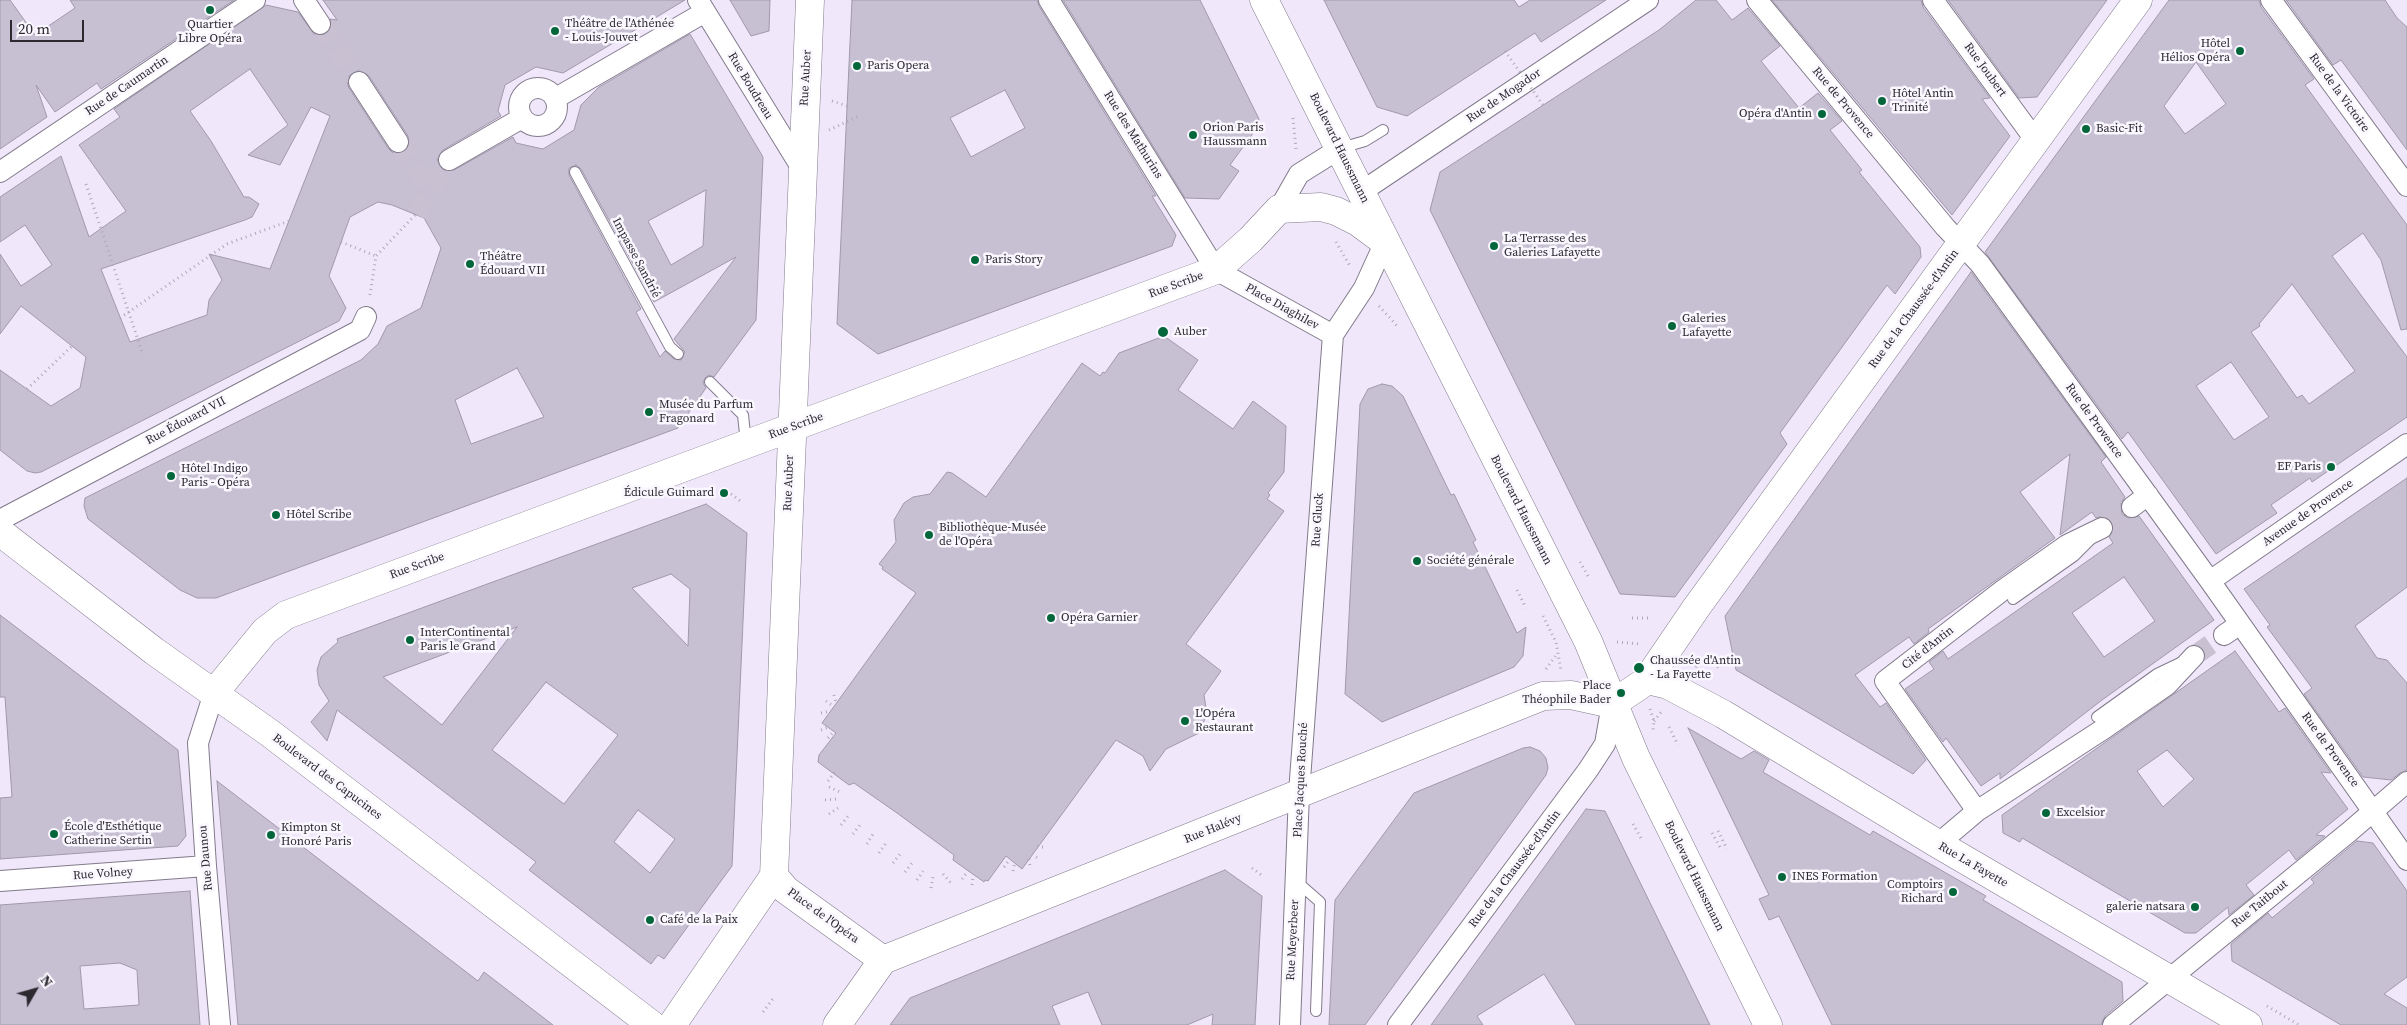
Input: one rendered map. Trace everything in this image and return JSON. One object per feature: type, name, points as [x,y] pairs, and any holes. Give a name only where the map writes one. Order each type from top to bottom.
[{"type":"main road","name":"Rue Auber","points":[[774,876],[810,0]]},
{"type":"main road","name":"Boulevard Haussmann","points":[[1264,0],[1588,641],[1612,704],[1647,780],[1768,1025]]},
{"type":"main road","name":"Rue de la Chaussée-d'Antin","points":[[1647,680],[1689,616],[2138,0]]},
{"type":"main road","points":[[1279,209],[1321,207],[1336,211],[1358,222],[1386,242]]},
{"type":"main road","name":"Rue Scribe","points":[[214,693],[265,631],[286,615],[1216,270],[1251,239],[1279,209]]},
{"type":"main road","name":"Boulevard des Capucines","points":[[0,532],[154,651],[214,693],[652,1025]]},
{"type":"main road","points":[[1571,695],[1612,704],[1647,680]]},
{"type":"main road","name":"Rue La Fayette","points":[[1647,680],[1668,685],[1700,702],[2248,1025]]},
{"type":"main road","name":"Rue Halévy","points":[[883,960],[1543,696],[1571,695]]},
{"type":"main road","points":[[672,1025],[774,876]]},
{"type":"main road","name":"Place de l'Opéra","points":[[774,876],[786,890],[883,960]]},
{"type":"main road","points":[[837,1025],[883,960]]},
{"type":"street","name":"Rue de Caumartin","points":[[0,172],[255,0]]},
{"type":"street","points":[[304,0],[320,24]]},
{"type":"street","name":"Rue des Mathurins","points":[[1049,0],[1216,270]]},
{"type":"street","name":"Rue de Mogador","points":[[1360,192],[1648,0]]},
{"type":"street","name":"Rue de Provence","points":[[1757,0],[1961,244],[1980,264],[2140,501],[2210,581],[2232,630],[2373,812],[2407,860]]},
{"type":"street","name":"Rue Joubert","points":[[1933,0],[2036,141]]},
{"type":"street","name":"Rue de la Victoire","points":[[2271,0],[2407,186]]},
{"type":"street","points":[[556,98],[701,6]]},
{"type":"street","name":"Rue Boudreau","points":[[701,6],[804,172]]},
{"type":"street","points":[[359,82],[398,142]]},
{"type":"street","points":[[540,88],[546,89],[556,98],[558,110],[551,122],[546,126],[532,126],[522,118],[519,106],[520,100],[528,91],[540,88]]},
{"type":"street","points":[[449,160],[522,118]]},
{"type":"street","points":[[1279,209],[1299,174],[1339,149]]},
{"type":"street","name":"Place Diaghilev","points":[[1216,270],[1332,335],[1364,288],[1386,242]]},
{"type":"street","name":"Rue Édouard VII","points":[[0,520],[360,330],[366,317]]},
{"type":"street","name":"Rue Gluck","points":[[1306,705],[1332,335]]},
{"type":"street","name":"Avenue de Provence","points":[[2210,581],[2407,444]]},
{"type":"street","name":"Cité d'Antin","points":[[1977,811],[1885,681],[2067,545],[2102,528]]},
{"type":"street","points":[[1938,844],[1977,811],[2105,728],[2167,685],[2194,656]]},
{"type":"street","name":"Rue Daunou","points":[[214,693],[198,743],[206,866],[220,1025]]},
{"type":"street","name":"Rue de la Chaussée-d'Antin","points":[[1398,1025],[1588,770],[1605,744],[1612,704]]},
{"type":"street","name":"Place Jacques Rouché","points":[[1296,855],[1306,705]]},
{"type":"street","name":"Rue Taitbout","points":[[2112,1025],[2373,812],[2407,782]]},
{"type":"street","name":"Rue Meyerbeer","points":[[1290,1025],[1296,855]]},
{"type":"street","name":"Rue Volney","points":[[0,881],[206,866]]},
{"type":"lane","points":[[1339,149],[1366,141],[1384,130]]},
{"type":"lane","name":"Impasse Sandrié","points":[[575,172],[670,347],[678,354]]},
{"type":"lane","points":[[710,382],[743,415],[746,444]]},
{"type":"lane","points":[[2013,599],[2074,556],[2102,528]]},
{"type":"lane","points":[[2097,717],[2157,674],[2194,656]]},
{"type":"lane","points":[[1295,881],[1320,902],[1316,1011]]},
{"type":"path","points":[[1505,51],[1543,105]]},
{"type":"path","points":[[832,101],[847,106]]},
{"type":"path","points":[[1289,109],[1293,117],[1299,174]]},
{"type":"path","points":[[831,129],[859,116]]},
{"type":"path","points":[[86,184],[143,355]]},
{"type":"path","points":[[366,317],[376,256],[416,214]]},
{"type":"path","points":[[120,318],[227,244],[289,221]]},
{"type":"path","points":[[1334,240],[1364,288],[1401,330]]},
{"type":"path","points":[[341,242],[376,256]]},
{"type":"path","points":[[27,389],[72,346]]},
{"type":"path","points":[[727,491],[743,503]]},
{"type":"path","points":[[1580,562],[1588,576]]},
{"type":"path","points":[[1517,590],[1526,608]]},
{"type":"path","points":[[1542,612],[1556,642],[1562,673],[1571,695]]},
{"type":"path","points":[[1632,618],[1651,618]]},
{"type":"path","points":[[1710,654],[1720,671]]},
{"type":"path","points":[[826,701],[834,704],[834,695]]},
{"type":"path","points":[[821,712],[830,711]]},
{"type":"path","points":[[821,730],[829,727]]},
{"type":"path","points":[[1669,727],[1678,745]]},
{"type":"path","points":[[828,738],[834,730]]},
{"type":"path","points":[[828,781],[835,772]]},
{"type":"path","points":[[829,787],[840,792]]},
{"type":"path","points":[[825,800],[837,799]]},
{"type":"path","points":[[829,814],[838,808]]},
{"type":"path","points":[[841,825],[848,816]]},
{"type":"path","points":[[1634,824],[1642,840]]},
{"type":"path","points":[[853,834],[860,825]]},
{"type":"path","points":[[1718,832],[1727,849]]},
{"type":"path","points":[[1712,833],[1721,849]]},
{"type":"path","points":[[867,844],[873,834]]},
{"type":"path","points":[[879,853],[886,843]]},
{"type":"path","points":[[1037,847],[1043,847]]},
{"type":"path","points":[[893,863],[900,854]]},
{"type":"path","points":[[1032,854],[1040,859]]},
{"type":"path","points":[[1004,867],[1010,859]]},
{"type":"path","points":[[1029,859],[1030,866]]},
{"type":"path","points":[[1013,871],[1015,862]]},
{"type":"path","points":[[905,872],[912,863]]},
{"type":"path","points":[[1252,868],[1264,877]]},
{"type":"path","points":[[962,879],[969,870]]},
{"type":"path","points":[[917,880],[923,871]]},
{"type":"path","points":[[943,874],[951,883]]},
{"type":"path","points":[[932,888],[933,876]]},
{"type":"path","points":[[972,885],[973,876]]},
{"type":"path","points":[[763,1012],[775,996]]},
{"type":"building","points":[[0,0],[10,0],[35,35],[75,8],[70,0],[234,0],[101,89],[97,83],[55,112],[36,85],[47,117],[0,149]]},
{"type":"building","points":[[323,0],[685,0],[563,73],[536,67],[505,85],[498,111],[501,116],[443,150],[437,160],[444,170],[454,170],[513,137],[516,143],[543,149],[574,130],[581,105],[599,87],[690,34],[763,157],[756,320],[714,377],[709,375],[705,378],[703,383],[706,388],[678,428],[216,598],[197,598],[180,590],[88,519],[84,506],[85,498],[361,360],[378,344],[387,326],[421,308],[441,248],[424,218],[392,205],[378,202],[350,217],[329,276],[346,308],[339,321],[41,472],[35,473],[27,471],[0,450],[0,370],[51,406],[80,388],[86,357],[21,306],[0,334],[0,254],[21,286],[52,265],[25,225],[0,242],[0,197],[61,156],[89,237],[126,211],[79,145],[120,117],[114,109],[266,5],[298,12],[314,34],[326,34],[331,29],[330,19],[337,20]],"holes":[[[250,69],[288,125],[248,155],[280,165],[311,107],[330,116],[270,269],[209,254],[222,280],[209,300],[207,315],[130,342],[101,269],[245,220],[252,217],[259,204],[249,197],[244,197],[211,141],[190,111]],[[359,70],[369,76],[408,136],[409,147],[404,152],[393,153],[388,148],[349,88],[347,82],[349,76]],[[576,165],[581,169],[654,302],[736,257],[674,339],[685,352],[681,360],[674,359],[665,351],[660,357],[636,312],[641,309],[569,175],[569,168]],[[706,190],[703,246],[671,265],[648,221]],[[517,368],[544,417],[471,444],[455,400]]]},
{"type":"building","points":[[730,0],[770,0],[769,31],[751,36]]},
{"type":"building","points":[[852,0],[1037,0],[1156,196],[1152,196],[1176,235],[1172,246],[878,354],[837,324]],"holes":[[[1005,90],[1025,128],[971,157],[950,118]]]},
{"type":"building","points":[[1063,0],[1200,0],[1259,119],[1256,129],[1230,165],[1239,171],[1219,199],[1185,198]]},
{"type":"building","points":[[1324,0],[1514,0],[1519,7],[1530,0],[1606,0],[1541,42],[1535,33],[1407,116],[1377,107]]},
{"type":"building","name":"Galeries Lafayette","points":[[1696,0],[1716,0],[1732,20],[1748,8],[1780,46],[1761,61],[1799,108],[1818,93],[1842,121],[1830,130],[1862,170],[1859,172],[1920,247],[1921,257],[1895,294],[1887,285],[1871,307],[1780,433],[1787,444],[1675,597],[1620,594],[1430,210],[1440,172],[1659,30]]},
{"type":"building","points":[[1772,0],[1921,0],[1923,7],[1990,98],[1982,99],[2010,136],[1952,215]]},
{"type":"building","points":[[1948,0],[2107,0],[2037,97],[2019,98]]},
{"type":"building","points":[[2169,0],[2259,0],[2261,7],[2314,79],[2305,85],[2407,225],[2407,329],[2401,330],[2381,260],[2363,233],[2332,256],[2407,357],[2407,417],[2312,482],[2310,478],[2271,505],[2277,513],[2216,554],[2128,432],[2122,439],[1985,252]],"holes":[[[2196,62],[2226,104],[2185,134],[2164,106]],[[2292,284],[2355,371],[2309,404],[2302,395],[2297,398],[2251,332],[2260,326],[2259,324]],[[2231,362],[2269,417],[2234,440],[2196,386]]]},
{"type":"building","points":[[2286,0],[2385,0],[2397,18],[2407,27],[2407,150],[2341,60],[2333,65]]},
{"type":"building","points":[[1971,272],[2106,457],[2101,462],[2125,497],[2121,503],[2122,514],[2128,518],[2139,516],[2214,620],[2102,700],[2000,779],[2000,773],[1981,786],[1946,738],[1943,742],[1905,689],[1934,669],[1929,662],[1943,651],[1948,659],[2113,543],[2109,537],[2114,529],[2112,522],[2103,516],[2096,518],[2092,512],[2060,535],[2070,454],[2020,492],[2055,538],[1928,629],[1929,632],[1914,644],[1909,637],[1855,675],[1880,707],[1886,703],[1926,760],[1913,774],[1736,670],[1725,616]],"holes":[[[2124,577],[2155,621],[2104,657],[2072,613]]]},
{"type":"building","name":"Opéra Garnier","points":[[1164,336],[1198,360],[1178,390],[1233,429],[1253,401],[1286,426],[1284,472],[1268,493],[1270,495],[1267,499],[1284,511],[1186,644],[1221,671],[1204,695],[1207,714],[1199,733],[1166,749],[1150,771],[1143,756],[1116,740],[1022,869],[1006,856],[988,881],[985,880],[984,882],[953,860],[954,855],[897,813],[854,783],[849,785],[818,762],[819,755],[836,733],[822,723],[916,593],[882,569],[883,567],[879,564],[896,542],[894,520],[904,503],[913,497],[930,494],[947,472],[952,473],[986,497],[1082,363],[1100,376],[1103,372],[1105,373],[1119,353]]},
{"type":"building","name":"Société générale","points":[[1382,384],[1392,386],[1403,396],[1451,495],[1454,494],[1476,540],[1473,542],[1517,633],[1526,627],[1523,656],[1514,667],[1382,722],[1345,694],[1360,404],[1368,389]]},
{"type":"building","points":[[2407,478],[2407,587],[2355,626],[2377,658],[2387,660],[2407,683],[2407,770],[2391,780],[2363,777],[2304,694],[2312,688],[2267,627],[2270,625],[2244,589]]},
{"type":"building","points":[[706,504],[747,533],[732,866],[664,959],[658,955],[651,964],[529,870],[536,862],[337,710],[327,741],[311,722],[329,701],[319,685],[317,670],[321,657],[338,642],[337,639]],"holes":[[[671,574],[690,589],[688,646],[632,588]],[[517,627],[442,725],[383,677]],[[546,682],[618,735],[564,804],[492,750]],[[638,810],[675,839],[650,873],[614,842]]]},
{"type":"building","points":[[0,615],[178,750],[186,836],[178,846],[0,859],[0,798],[12,797],[5,697],[0,697]]},
{"type":"building","points":[[2235,651],[2279,712],[2285,708],[2331,773],[2321,772],[2348,809],[2316,835],[2325,836],[2296,860],[2289,850],[2246,885],[2254,895],[2229,915],[2228,907],[2196,933],[2185,933],[2022,838],[2020,842],[2003,833],[2002,815]],"holes":[[[2167,750],[2194,779],[2163,807],[2137,771]]]},
{"type":"building","points":[[1688,728],[1741,759],[1754,751],[1769,760],[1763,772],[1870,835],[1873,831],[1986,896],[1983,900],[2122,982],[2123,1001],[2105,1016],[2101,1025],[1832,1025],[1779,916],[1769,920],[1759,899],[1769,895]]},
{"type":"building","points":[[1530,747],[1540,751],[1546,758],[1548,768],[1546,775],[1456,900],[1365,1025],[1329,1025],[1335,900],[1414,793],[1523,748]]},
{"type":"building","points":[[217,781],[478,981],[484,972],[553,1025],[238,1025]]},
{"type":"building","points":[[1586,809],[1605,811],[1710,1025],[1576,1025],[1544,974],[1477,1016],[1483,1025],[1431,1025]]},
{"type":"building","points":[[2357,841],[2373,843],[2407,891],[2407,977],[2384,994],[2407,1008],[2407,1025],[2341,1025],[2232,961],[2231,944],[2268,913],[2272,918],[2314,883],[2311,879]]},
{"type":"building","points":[[1225,870],[1262,896],[1255,1025],[1212,1025],[1213,1014],[1187,1025],[1102,1025],[1088,992],[1052,1006],[1060,1025],[890,1025],[910,998]]},
{"type":"building","points":[[190,891],[200,1025],[0,1025],[0,905]],"holes":[[[120,963],[137,970],[139,1005],[84,1009],[80,966]]]},
{"type":"tunnel","points":[[320,24],[359,82]]},
{"type":"tunnel","points":[[398,142],[430,190]]},
{"type":"tunnel","points":[[416,214],[447,162]]},
{"type":"tunnel","points":[[2102,528],[2132,507]]},
{"type":"tunnel","points":[[2194,656],[2224,635]]},
{"type":"place","name":"Quartier Libre Opéra","points":[[210,10]]},
{"type":"place","name":"Théâtre de l'Athénée - Louis-Jouvet","points":[[555,31]]},
{"type":"place","name":"Hôtel Hélios Opéra","points":[[2240,51]]},
{"type":"place","name":"Paris Opera","points":[[857,66]]},
{"type":"place","name":"Hôtel Antin Trinité","points":[[1882,101]]},
{"type":"place","name":"Opéra d'Antin","points":[[1822,114]]},
{"type":"place","name":"Basic-Fit","points":[[2086,129]]},
{"type":"place","name":"Orion Paris Haussmann","points":[[1193,135]]},
{"type":"place","name":"La Terrasse des Galeries Lafayette","points":[[1494,246]]},
{"type":"place","name":"Paris Story","points":[[975,260]]},
{"type":"place","name":"Théâtre Édouard VII","points":[[470,264]]},
{"type":"place","name":"Galeries Lafayette","points":[[1672,326]]},
{"type":"place","name":"Auber","points":[[1163,332]]},
{"type":"place","name":"Musée du Parfum Fragonard","points":[[649,412]]},
{"type":"place","name":"EF Paris","points":[[2331,467]]},
{"type":"place","name":"Hôtel Indigo Paris - Opéra","points":[[171,476]]},
{"type":"place","name":"Édicule Guimard","points":[[724,493]]},
{"type":"place","name":"Hôtel Scribe","points":[[276,515]]},
{"type":"place","name":"Bibliothèque-Musée de l'Opéra","points":[[929,535]]},
{"type":"place","name":"Société générale","points":[[1417,561]]},
{"type":"place","name":"Opéra Garnier","points":[[1051,618]]},
{"type":"place","name":"InterContinental Paris le Grand","points":[[410,640]]},
{"type":"place","name":"Chaussée d'Antin - La Fayette","points":[[1639,668]]},
{"type":"place","name":"Place Théophile Bader","points":[[1621,693]]},
{"type":"place","name":"L'Opéra Restaurant","points":[[1185,721]]},
{"type":"place","name":"Excelsior","points":[[2046,813]]},
{"type":"place","name":"École d'Esthétique Catherine Sertin","points":[[54,834]]},
{"type":"place","name":"Kimpton St Honoré Paris","points":[[271,835]]},
{"type":"place","name":"INES Formation","points":[[1782,877]]},
{"type":"place","name":"Comptoirs Richard","points":[[1953,892]]},
{"type":"place","name":"galerie natsara","points":[[2195,907]]},
{"type":"place","name":"Café de la Paix","points":[[650,920]]}]
